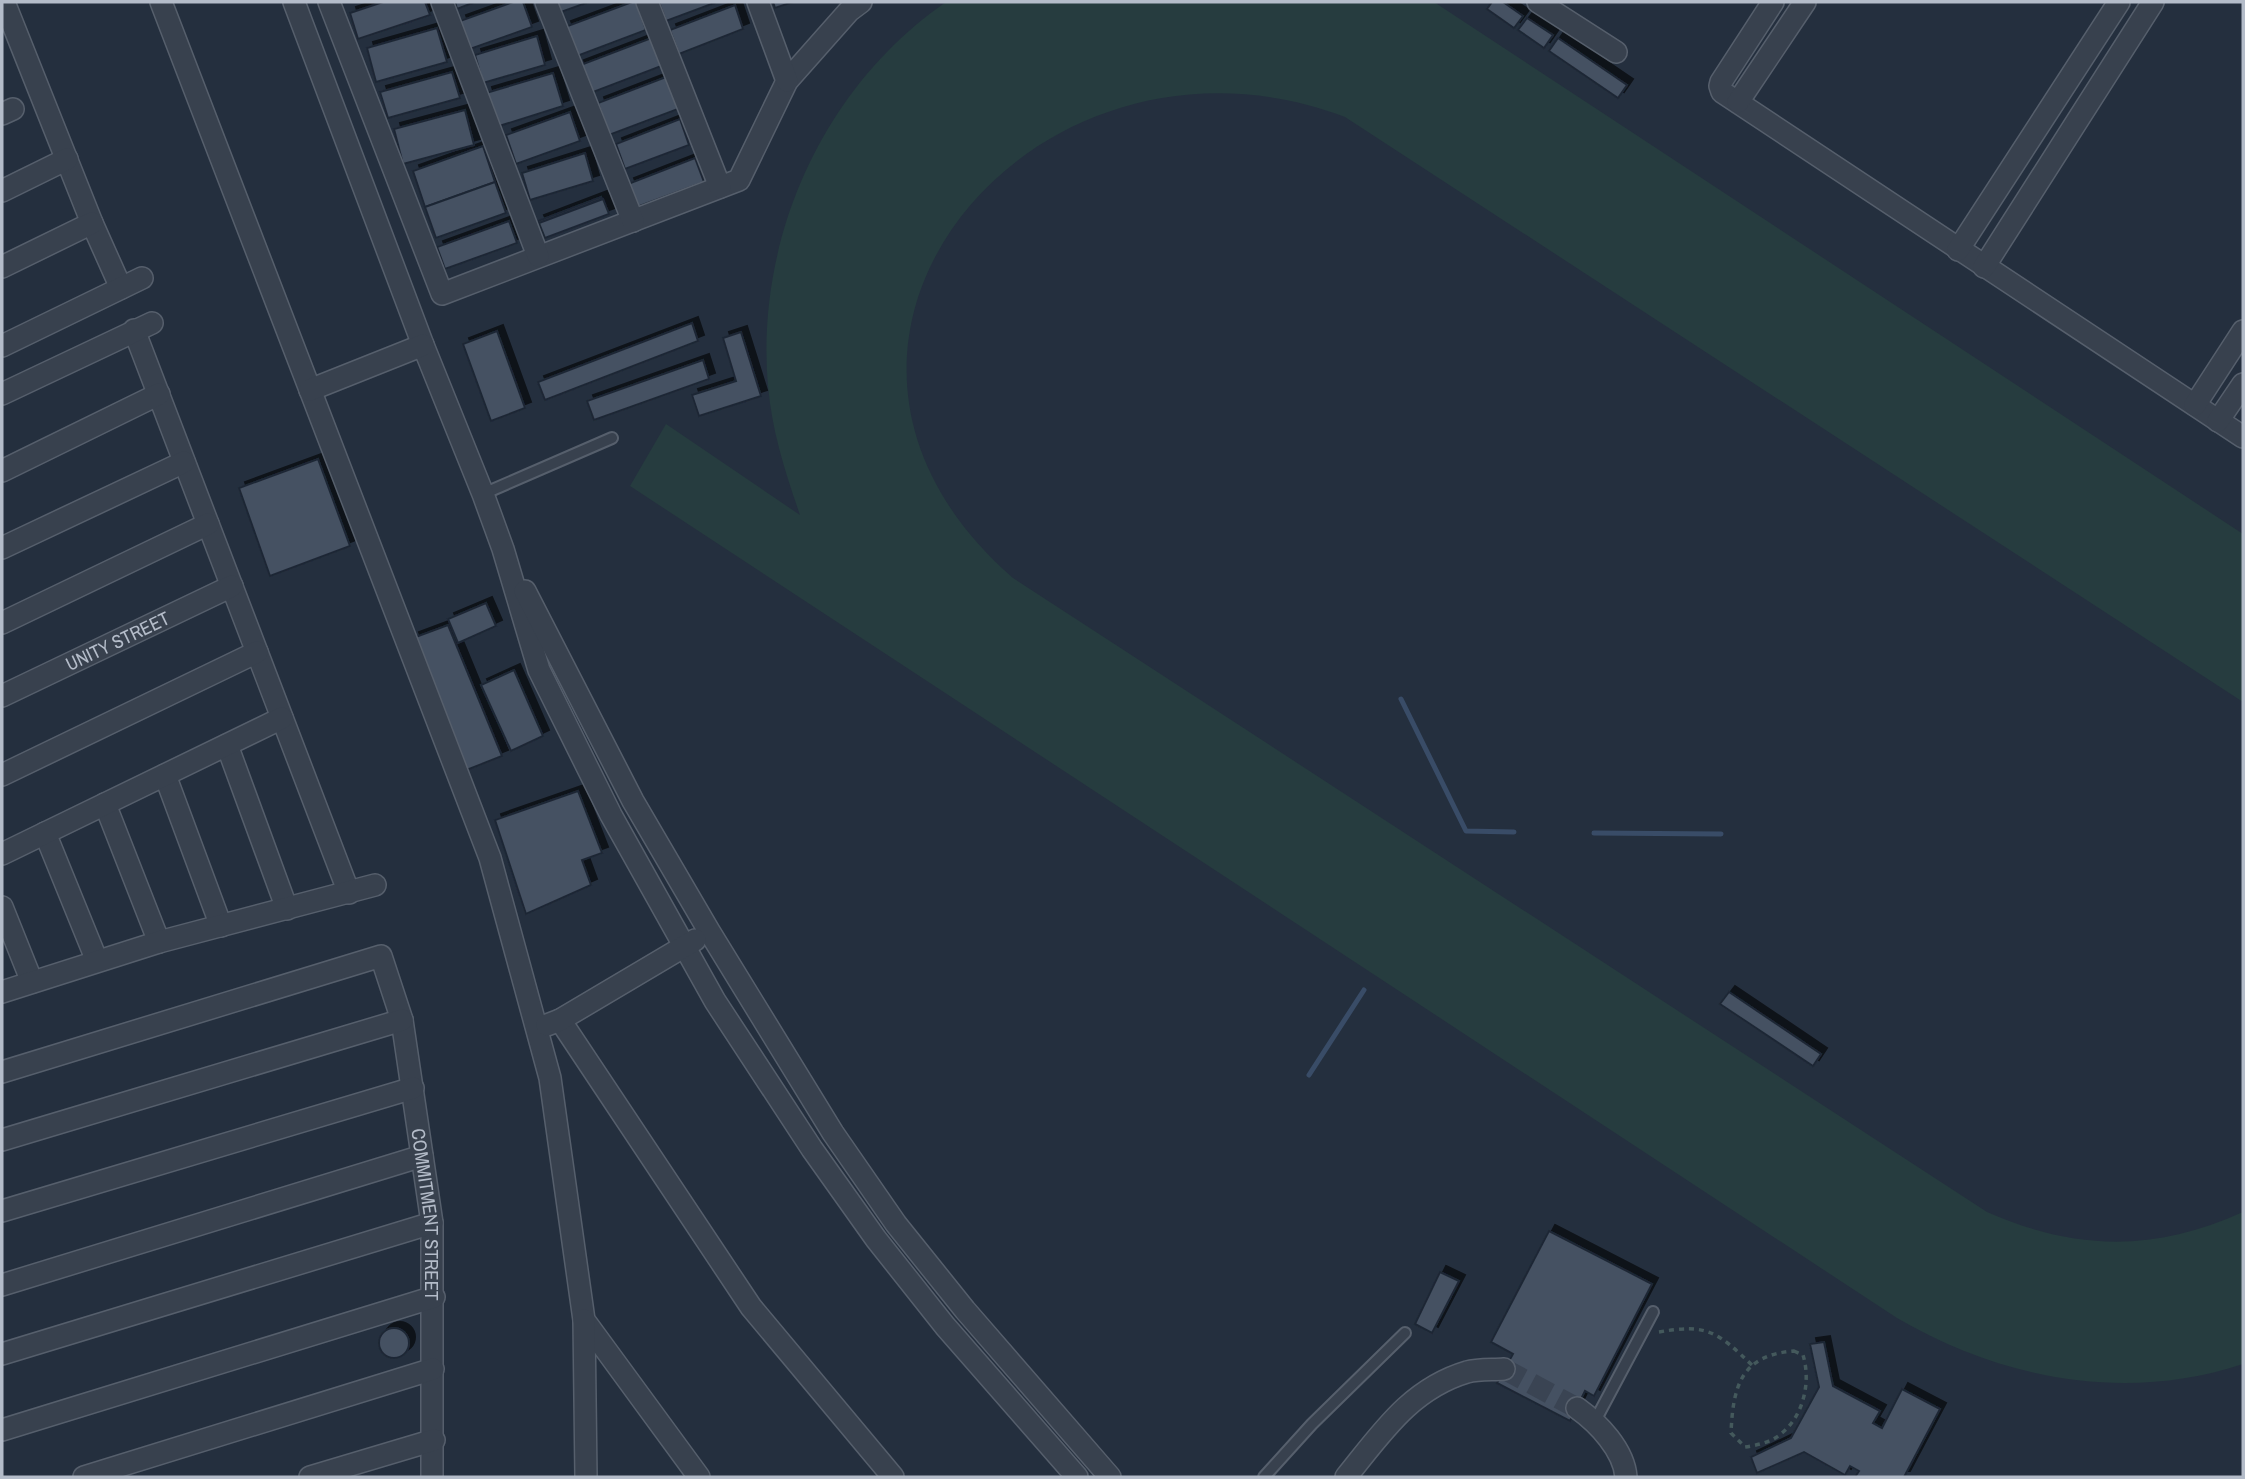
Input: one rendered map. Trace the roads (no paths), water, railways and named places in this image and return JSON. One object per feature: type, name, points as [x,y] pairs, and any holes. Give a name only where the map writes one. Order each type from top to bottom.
[{"type":"street","points":[[4,2],[9,34],[67,159],[121,288]]},
{"type":"street","points":[[161,2],[490,859],[550,1077],[584,1320],[586,1477]]},
{"type":"street","points":[[294,2],[423,345],[483,494],[503,549],[539,670],[611,815],[715,1002],[812,1149],[877,1239],[945,1326],[1077,1477]]},
{"type":"street","points":[[329,2],[442,294],[739,180],[787,80],[849,11],[861,2]]},
{"type":"street","points":[[442,2],[538,256]]},
{"type":"street","points":[[547,2],[634,221]]},
{"type":"street","points":[[647,2],[720,187]]},
{"type":"street","points":[[758,2],[787,80]]},
{"type":"street","points":[[1538,2],[1616,52]]},
{"type":"street","points":[[1773,2],[1720,86],[1722,92],[2243,437]]},
{"type":"street","points":[[1738,102],[1805,2]]},
{"type":"street","points":[[1958,250],[2119,2]]},
{"type":"street","points":[[1984,267],[2153,2]]},
{"type":"street","points":[[2,191],[67,159]]},
{"type":"street","points":[[2,267],[92,223]]},
{"type":"street","points":[[2,346],[142,278]]},
{"type":"street","points":[[2,394],[143,326],[159,394],[349,893]]},
{"type":"street","points":[[2195,405],[2243,331]]},
{"type":"street","points":[[310,390],[423,345]]},
{"type":"street","points":[[2218,421],[2243,384]]},
{"type":"street","points":[[2,471],[159,394]]},
{"type":"street","points":[[2,548],[184,462]]},
{"type":"street","points":[[2,623],[208,524]]},
{"type":"street","points":[[503,549],[633,801],[709,931],[834,1133],[896,1224],[965,1310],[1110,1477]]},
{"type":"street","name":"UNITY STREET","points":[[2,696],[232,586]]},
{"type":"street","points":[[2,775],[257,652]]},
{"type":"street","points":[[2,854],[282,719]]},
{"type":"street","points":[[227,746],[287,909]]},
{"type":"street","points":[[165,775],[221,926]]},
{"type":"street","points":[[105,804],[159,942]]},
{"type":"street","points":[[45,833],[97,961]]},
{"type":"street","points":[[2,992],[159,942],[375,885]]},
{"type":"street","points":[[2,907],[32,982]]},
{"type":"street","points":[[536,1028],[560,1020],[709,931]]},
{"type":"street","name":"COMMITMENT STREET","points":[[2,1072],[381,956],[402,1020],[432,1223],[432,1477]]},
{"type":"street","points":[[2,1140],[402,1020]]},
{"type":"street","points":[[560,1020],[751,1307],[893,1477]]},
{"type":"street","points":[[2,1211],[414,1087]]},
{"type":"street","points":[[2,1285],[422,1156]]},
{"type":"street","points":[[2,1354],[432,1223]]},
{"type":"street","points":[[2,1430],[434,1297]]},
{"type":"street","points":[[584,1320],[699,1477]]},
{"type":"street","points":[[85,1477],[433,1369]]},
{"type":"street","points":[[1346,1477],[1400,1411],[1429,1388],[1468,1371],[1504,1369]]},
{"type":"street","points":[[1577,1408],[1595,1420],[1609,1437],[1626,1470],[1626,1477]]},
{"type":"street","points":[[310,1477],[434,1440]]},
{"type":"lane","points":[[483,494],[612,438]]},
{"type":"lane","points":[[1595,1420],[1653,1312]]},
{"type":"lane","points":[[1264,1477],[1312,1424],[1405,1333]]},
{"type":"waterway","points":[[1401,699],[1466,831],[1514,832]]},
{"type":"waterway","points":[[1594,833],[1721,834]]},
{"type":"waterway","points":[[1309,1075],[1364,990]]},
{"type":"tunnel","points":[[1504,1369],[1577,1408]]}]
